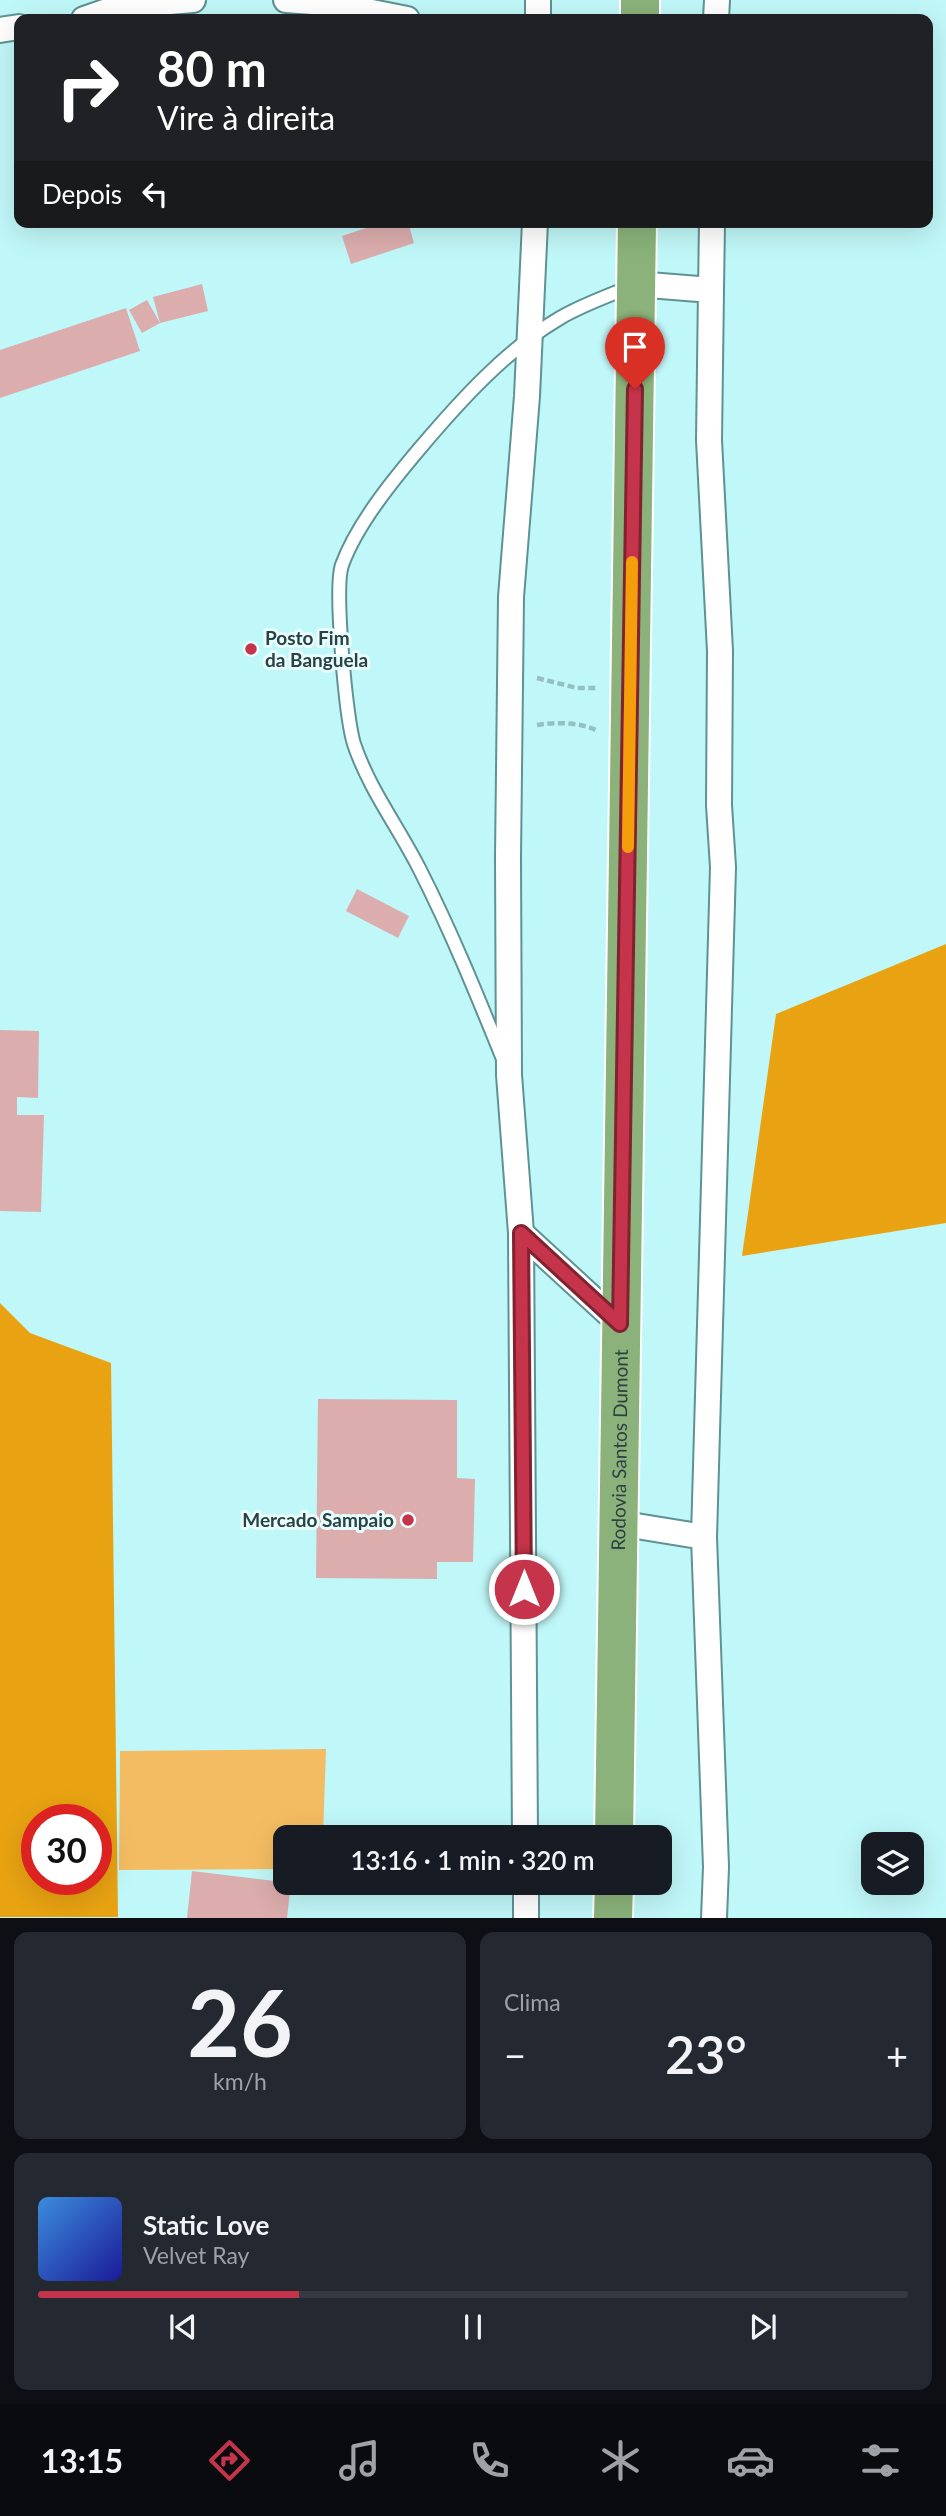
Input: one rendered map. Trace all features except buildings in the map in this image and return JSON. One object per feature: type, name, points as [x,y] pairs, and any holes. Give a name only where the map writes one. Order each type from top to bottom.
[{"type":"highway","name":"Rodovia Santos Dumont","points":[[614,1825],[637,228]]},
{"type":"highway","points":[[613,1917],[614,1895]]},
{"type":"street","points":[[99,14],[122,6],[193,0]]},
{"type":"street","points":[[286,0],[326,3],[382,14]]},
{"type":"street","points":[[525,1825],[521,1233],[509,1075],[509,858],[512,597],[527,396],[536,228]]},
{"type":"street","points":[[712,228],[709,440],[720,651],[719,805],[723,867],[704,1537],[716,1867],[714,1917]]},
{"type":"street","points":[[636,284],[711,290]]},
{"type":"street","points":[[521,1233],[620,1324]]},
{"type":"street","points":[[618,1523],[704,1537]]},
{"type":"street","points":[[526,1895],[526,1917]]},
{"type":"lane","points":[[509,1075],[438,907],[376,792],[353,742],[338,589],[341,567],[363,524],[410,459],[459,402],[528,339],[561,317],[636,284]]},
{"type":"path","points":[[512,672],[577,688],[601,688],[630,676]]},
{"type":"path","points":[[512,729],[551,723],[586,725],[604,733],[629,750]]},
{"type":"shaded area","points":[[946,944],[946,1223],[742,1256],[776,1014]]},
{"type":"shaded area","points":[[0,1303],[30,1333],[111,1363],[118,1917],[0,1917]]},
{"type":"shaded area","points":[[326,1749],[323,1825],[273,1825],[273,1869],[119,1870],[120,1751]]},
{"type":"slow traffic","points":[[628,847],[632,562]]},
{"type":"place","name":"Posto Fim da Banguela","points":[[251,649]]},
{"type":"place","name":"Mercado Sampaio","points":[[408,1520]]},
{"type":"route","points":[[524,1589],[521,1233],[620,1324],[635,389]]}]
